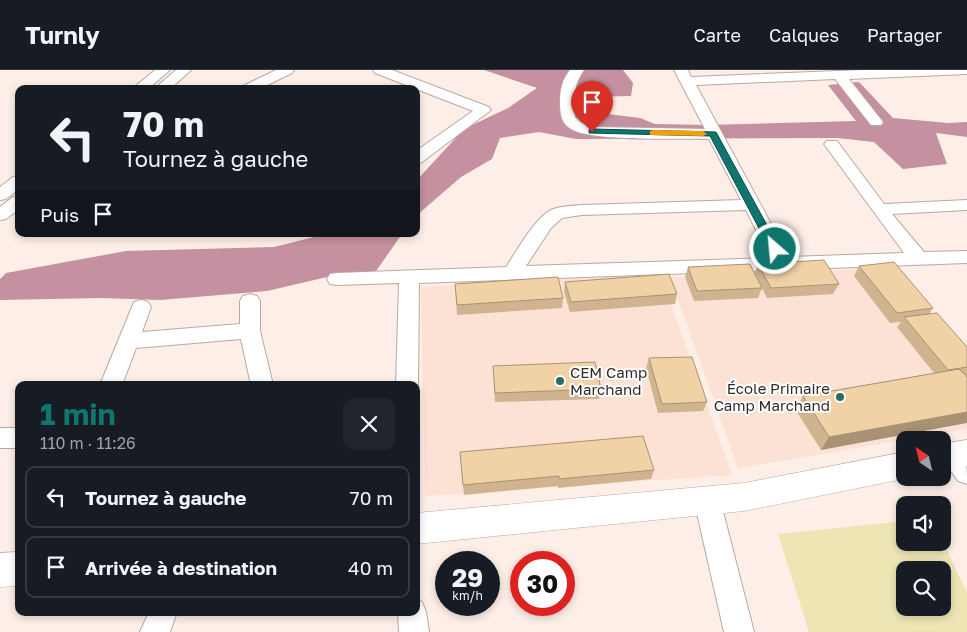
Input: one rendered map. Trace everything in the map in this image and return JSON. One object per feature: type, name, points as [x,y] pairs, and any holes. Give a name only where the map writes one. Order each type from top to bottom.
[{"type":"street","points":[[144,85],[163,70]]},
{"type":"street","points":[[166,85],[184,70]]},
{"type":"street","points":[[256,85],[287,70]]},
{"type":"street","points":[[380,70],[419,85]]},
{"type":"street","points":[[576,70],[566,91],[568,118],[576,126],[592,132],[713,134]]},
{"type":"street","points":[[783,264],[713,134],[684,75],[967,70]]},
{"type":"street","points":[[842,73],[876,122]]},
{"type":"street","points":[[420,85],[484,110],[420,156]]},
{"type":"street","points":[[832,144],[879,209],[919,259]]},
{"type":"street","points":[[0,195],[15,183]]},
{"type":"street","points":[[0,215],[15,204]]},
{"type":"street","points":[[512,273],[545,224],[557,214],[582,210],[752,205]]},
{"type":"street","points":[[879,209],[967,205]]},
{"type":"street","points":[[337,279],[783,264],[894,268],[919,259],[967,257]]},
{"type":"street","points":[[407,381],[409,277]]},
{"type":"street","points":[[250,301],[250,331],[261,381]]},
{"type":"street","points":[[113,381],[141,307]]},
{"type":"street","points":[[128,341],[250,331]]},
{"type":"street","points":[[0,438],[15,438]]},
{"type":"street","points":[[420,530],[744,497],[896,467]]},
{"type":"street","points":[[707,500],[739,632]]},
{"type":"street","points":[[0,570],[15,569]]},
{"type":"street","points":[[155,632],[161,616]]},
{"type":"street","points":[[412,616],[414,632]]},
{"type":"shaded area","points":[[484,70],[623,70],[633,83],[631,96],[587,97],[592,112],[640,118],[655,124],[706,125],[856,121],[828,85],[859,82],[893,118],[948,123],[967,122],[967,137],[936,133],[947,164],[903,169],[874,142],[837,138],[576,139],[539,132],[500,138],[492,159],[461,177],[420,213],[420,177],[464,129],[508,108],[537,88]]},
{"type":"shaded area","points":[[314,237],[400,237],[376,271],[340,274],[267,291],[160,300],[101,298],[0,300],[0,279],[6,273],[126,251],[274,247]]},
{"type":"shaded area","name":"École Primaire Camp Marchand","points":[[890,268],[967,366],[967,429],[951,432],[896,431],[896,441],[738,468],[670,277]]},
{"type":"shaded area","name":"CEM Camp Marchand","points":[[660,274],[732,475],[425,496],[421,287]]},
{"type":"shaded area","points":[[896,522],[896,551],[947,551],[967,593],[967,632],[809,632],[778,534]]},
{"type":"building","points":[[824,260],[839,284],[771,288],[758,264]]},
{"type":"building","points":[[894,262],[933,308],[897,313],[859,266]]},
{"type":"building","points":[[750,264],[762,288],[697,291],[688,267]]},
{"type":"building","points":[[669,274],[677,294],[571,302],[565,282]]},
{"type":"building","points":[[558,277],[563,298],[457,305],[455,284]]},
{"type":"building","points":[[937,313],[967,347],[967,367],[948,370],[904,317]]},
{"type":"building","points":[[692,357],[707,402],[662,404],[649,358]]},
{"type":"building","points":[[595,362],[601,389],[495,393],[493,366]]},
{"type":"building","points":[[959,369],[967,377],[967,412],[829,437],[803,396]]},
{"type":"building","points":[[643,436],[654,470],[559,479],[559,476],[463,485],[460,452]]},
{"type":"slow traffic","points":[[653,133],[703,134]]},
{"type":"place","name":"CEM Camp Marchand","points":[[560,381]]},
{"type":"place","name":"École Primaire Camp Marchand","points":[[840,397]]},
{"type":"route","points":[[592,132],[713,134],[775,249]]}]
